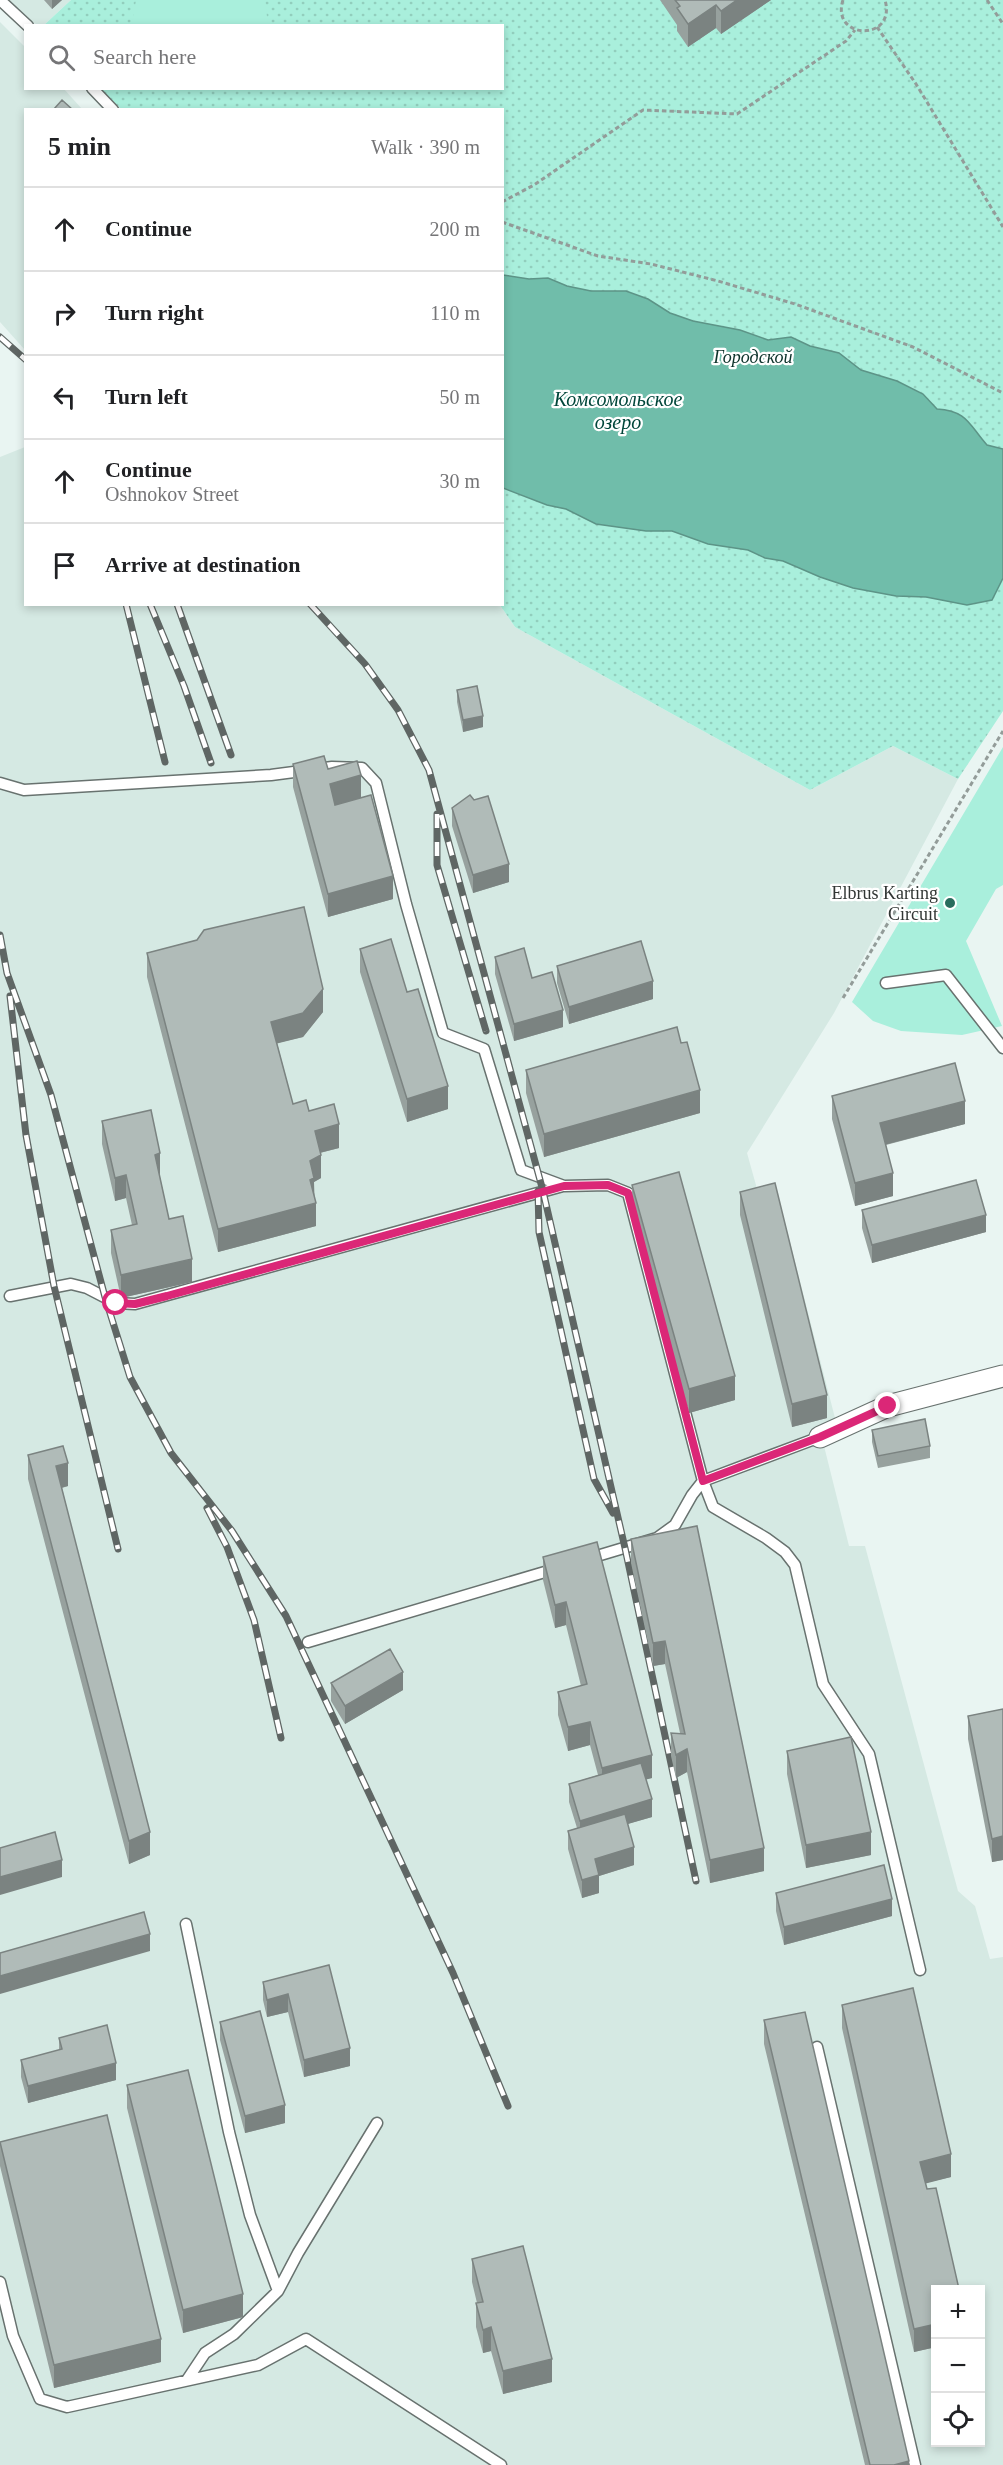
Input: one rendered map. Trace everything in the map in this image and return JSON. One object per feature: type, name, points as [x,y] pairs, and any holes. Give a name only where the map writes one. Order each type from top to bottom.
[{"type":"street","points":[[820,1437],[888,1406],[1003,1376]]},
{"type":"lane","points":[[0,0],[26,24]]},
{"type":"lane","points":[[94,90],[111,108]]},
{"type":"lane","points":[[0,783],[24,790],[271,775],[332,767],[362,768],[376,783],[406,904],[443,1033],[484,1049],[521,1170],[564,1186]]},
{"type":"lane","points":[[886,984],[946,975],[1003,1048]]},
{"type":"lane","points":[[10,1296],[70,1284],[87,1288],[116,1303],[135,1304],[564,1186],[608,1185],[628,1193],[703,1481],[713,1507],[766,1538],[785,1552],[795,1565],[823,1684],[869,1754],[920,1970]]},
{"type":"lane","points":[[580,1561],[657,1538],[675,1525],[703,1481],[820,1437]]},
{"type":"lane","points":[[308,1642],[568,1564]]},
{"type":"lane","points":[[186,1924],[250,2215],[278,2291]]},
{"type":"lane","points":[[817,2048],[915,2465]]},
{"type":"lane","points":[[186,2380],[205,2353],[234,2334],[278,2291],[298,2253],[377,2123]]},
{"type":"lane","points":[[0,2282],[13,2336],[40,2399],[67,2407],[258,2365],[306,2339],[501,2465]]},
{"type":"path","points":[[843,0],[841,13],[844,20],[855,30],[863,32],[877,27],[884,21],[887,12],[885,0]]},
{"type":"path","points":[[987,0],[1003,24]]},
{"type":"path","points":[[877,27],[916,84],[1003,227]]},
{"type":"path","points":[[504,201],[534,185],[643,110],[737,114],[846,41],[855,30]]},
{"type":"path","points":[[504,223],[598,255],[651,264],[795,304],[913,347],[1003,393]]},
{"type":"path","points":[[843,998],[1003,731]]},
{"type":"shaded area","points":[[9,0],[71,0],[45,24],[33,23]]},
{"type":"shaded area","points":[[0,22],[24,46],[24,90],[65,90],[81,108],[24,108],[24,349],[0,322]]},
{"type":"shaded area","points":[[24,447],[24,606],[501,606],[515,627],[810,790],[893,746],[958,779],[834,1013],[747,1153],[761,1203],[779,1199],[836,1422],[820,1430],[849,1546],[865,1546],[958,1891],[975,1906],[990,1959],[1003,1957],[1003,2465],[0,2465],[0,457]]},
{"type":"green space","name":"Городской","points":[[71,0],[1003,0],[1003,711],[958,779],[893,746],[810,790],[515,627],[501,606],[504,606],[504,108],[120,108],[102,90],[504,90],[504,24],[45,24]]},
{"type":"green space","points":[[136,0],[265,0],[268,24],[132,24]]},
{"type":"green space","name":"Elbrus Karting Circuit","points":[[1003,747],[1003,885],[996,889],[966,941],[1002,1026],[962,1035],[901,1031],[873,1021],[852,1002]]},
{"type":"water","name":"Комсомольское озеро","points":[[504,275],[529,279],[548,278],[567,286],[591,291],[626,291],[648,299],[670,313],[693,321],[740,330],[768,340],[791,337],[810,346],[839,353],[861,370],[897,381],[923,394],[937,409],[962,416],[987,445],[1003,449],[1003,578],[992,600],[967,605],[926,597],[896,596],[853,588],[748,550],[708,544],[672,531],[646,531],[596,524],[566,509],[547,505],[504,488]]},
{"type":"building","points":[[675,0],[737,0],[721,11],[716,5],[688,24],[677,8],[680,6]]},
{"type":"building","points":[[62,100],[71,108],[55,108]]},
{"type":"building","points":[[477,686],[483,716],[463,720],[457,690]]},
{"type":"building","points":[[324,756],[328,769],[357,761],[361,775],[330,784],[335,805],[371,795],[393,876],[328,894],[293,764]]},
{"type":"building","points":[[470,795],[474,800],[488,796],[509,864],[473,875],[452,808]]},
{"type":"building","points":[[304,907],[323,989],[303,1013],[271,1022],[293,1104],[306,1100],[309,1111],[334,1104],[339,1124],[315,1131],[321,1155],[310,1161],[314,1178],[310,1180],[316,1203],[218,1229],[147,953],[197,940],[204,930]]},
{"type":"building","points":[[391,939],[407,992],[418,989],[448,1086],[407,1099],[360,949]]},
{"type":"building","points":[[641,941],[653,981],[569,1007],[557,966]]},
{"type":"building","points":[[524,948],[532,978],[552,972],[563,1010],[514,1024],[495,957]]},
{"type":"building","points":[[677,1027],[681,1043],[687,1042],[700,1090],[544,1134],[526,1070]]},
{"type":"building","points":[[955,1063],[965,1101],[880,1123],[893,1173],[855,1183],[832,1096]]},
{"type":"building","points":[[151,1110],[160,1153],[155,1155],[169,1219],[183,1216],[192,1259],[121,1275],[111,1230],[137,1224],[126,1175],[115,1178],[102,1121]]},
{"type":"building","points":[[679,1172],[735,1376],[689,1389],[632,1185]]},
{"type":"building","points":[[976,1180],[986,1215],[872,1245],[862,1210]]},
{"type":"building","points":[[775,1183],[827,1395],[792,1404],[740,1192]]},
{"type":"building","points":[[925,1419],[930,1446],[878,1456],[872,1430]]},
{"type":"building","points":[[63,1446],[68,1463],[56,1466],[150,1832],[129,1841],[28,1455]]},
{"type":"building","points":[[697,1526],[764,1848],[710,1860],[687,1749],[676,1755],[671,1733],[685,1734],[665,1641],[653,1643],[631,1539]]},
{"type":"building","points":[[597,1542],[652,1755],[602,1768],[590,1722],[568,1727],[558,1692],[587,1684],[566,1602],[555,1605],[543,1557]]},
{"type":"building","points":[[390,1649],[403,1672],[345,1706],[331,1683]]},
{"type":"building","points":[[1003,1709],[1003,1836],[992,1839],[968,1716]]},
{"type":"building","points":[[851,1737],[871,1832],[806,1845],[787,1751]]},
{"type":"building","points":[[641,1763],[652,1799],[580,1821],[569,1784]]},
{"type":"building","points":[[625,1814],[634,1847],[595,1859],[599,1875],[582,1880],[568,1831]]},
{"type":"building","points":[[55,1832],[62,1860],[0,1877],[0,1848]]},
{"type":"building","points":[[884,1865],[892,1899],[784,1927],[776,1893]]},
{"type":"building","points":[[144,1912],[150,1934],[0,1976],[0,1953]]},
{"type":"building","points":[[329,1965],[350,2048],[304,2060],[288,1994],[267,2000],[263,1982]]},
{"type":"building","points":[[913,1988],[951,2154],[920,2162],[927,2189],[936,2188],[958,2285],[931,2285],[931,2325],[914,2329],[842,2005]]},
{"type":"building","points":[[260,2011],[285,2105],[245,2116],[220,2022]]},
{"type":"building","points":[[805,2012],[909,2461],[894,2465],[870,2465],[764,2020]]},
{"type":"building","points":[[107,2025],[116,2063],[28,2086],[21,2060],[62,2049],[59,2038]]},
{"type":"building","points":[[188,2070],[243,2294],[183,2310],[127,2085]]},
{"type":"building","points":[[107,2115],[161,2339],[54,2365],[0,2142]]},
{"type":"building","points":[[523,2246],[552,2359],[503,2371],[491,2327],[483,2330],[476,2303],[483,2302],[472,2259]]},
{"type":"railway","points":[[0,337],[24,358]]},
{"type":"railway","points":[[126,606],[165,762]]},
{"type":"railway","points":[[151,606],[184,686],[211,763]]},
{"type":"railway","points":[[178,606],[231,755]]},
{"type":"railway","points":[[312,606],[365,664],[398,710],[429,770],[543,1191],[625,1548],[696,1881]]},
{"type":"railway","points":[[437,814],[437,865],[486,1031]]},
{"type":"railway","points":[[0,935],[7,973],[51,1095],[105,1297],[130,1377],[171,1453],[232,1531],[286,1616],[453,1973],[508,2106]]},
{"type":"railway","points":[[10,996],[26,1135],[54,1286],[118,1549]]},
{"type":"railway","points":[[538,1191],[539,1232],[594,1479],[613,1513]]},
{"type":"railway","points":[[207,1508],[227,1547],[254,1620],[281,1738]]},
{"type":"place","name":"Elbrus Karting Circuit","points":[[950,903]]},
{"type":"route","points":[[116,1303],[135,1304],[167,1296],[564,1186],[608,1185],[628,1193],[703,1481],[820,1437],[888,1406]]}]
